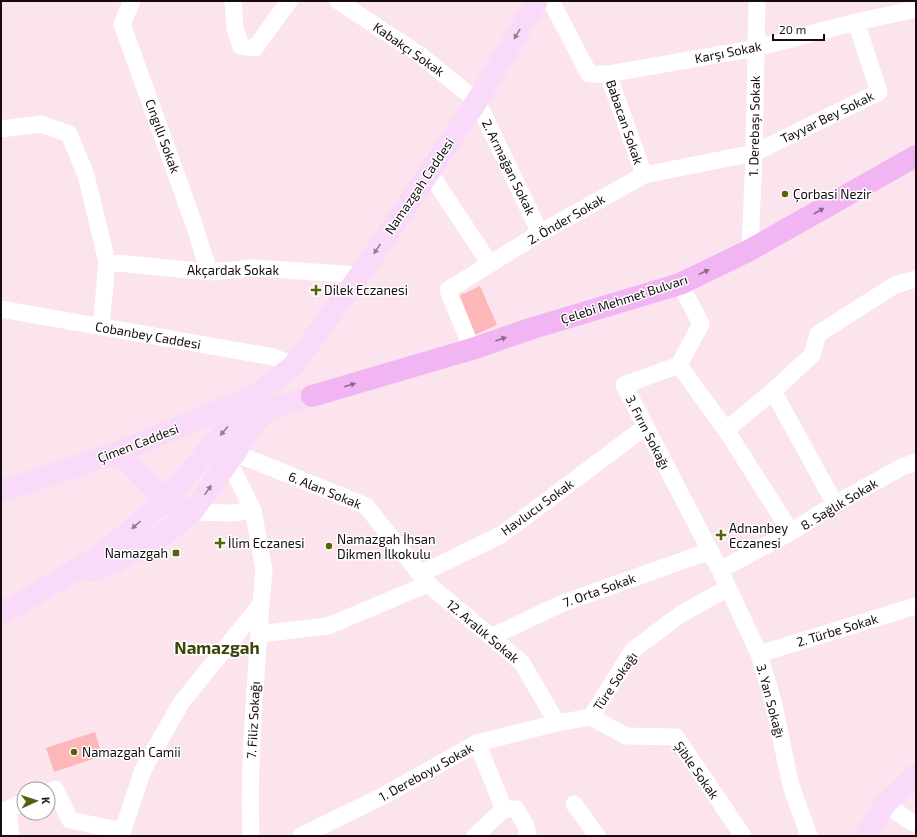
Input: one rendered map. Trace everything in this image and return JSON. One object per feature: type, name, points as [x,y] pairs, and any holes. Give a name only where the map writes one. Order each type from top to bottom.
[{"type":"main road","name":"Namazgah Caddesi","points":[[262,402],[293,366],[360,275],[477,101],[537,1]]},
{"type":"main road","name":"Çelebi Mehmet Bulvarı","points":[[262,402],[312,396],[472,349],[533,328],[680,284],[750,250],[916,156]]},
{"type":"main road","name":"Çimen Caddesi","points":[[1,490],[119,452],[262,402]]},
{"type":"main road","points":[[34,596],[113,563],[148,545],[161,537],[192,512],[232,457],[253,423],[262,402]]},
{"type":"main road","points":[[1,613],[34,596],[101,555],[167,499],[262,402]]},
{"type":"main road","points":[[119,452],[167,499],[177,506],[192,512]]},
{"type":"main road","points":[[865,836],[886,804],[916,776]]},
{"type":"street","name":"Cıngıllı Sokak","points":[[132,1],[122,24],[210,272]]},
{"type":"street","points":[[233,1],[235,28],[242,46],[255,48],[289,1]]},
{"type":"street","name":"Kabakçı Sokak","points":[[338,1],[420,55],[477,101]]},
{"type":"street","name":"Babacan Sokak","points":[[550,1],[589,74],[608,74],[644,175]]},
{"type":"street","name":"1. Derebaşı Sokak","points":[[750,250],[754,153],[757,1]]},
{"type":"street","name":"Karşı Sokak","points":[[608,74],[756,48],[856,22],[916,9]]},
{"type":"street","name":"Tayyar Bey Sokak","points":[[754,153],[879,92],[856,22]]},
{"type":"street","name":"2. Armağan Sokak","points":[[477,101],[540,233]]},
{"type":"street","points":[[1,129],[41,124],[69,134],[86,175],[107,262],[101,326]]},
{"type":"street","name":"2. Önder Sokak","points":[[472,349],[448,290],[540,233],[644,175],[754,153]]},
{"type":"street","points":[[429,172],[490,264]]},
{"type":"street","name":"Akçardak Sokak","points":[[107,262],[210,272],[254,268],[360,275]]},
{"type":"street","points":[[726,430],[773,391],[812,355],[818,334],[894,285],[916,279]]},
{"type":"street","points":[[680,284],[701,324],[680,366],[726,430],[791,532]]},
{"type":"street","name":"Cobanbey Caddesi","points":[[1,309],[274,357],[293,366]]},
{"type":"street","name":"3. Fırın Sokağı","points":[[680,366],[624,385],[720,570]]},
{"type":"street","points":[[773,391],[835,504]]},
{"type":"street","name":"Havlucu Sokak","points":[[259,634],[328,626],[424,579],[501,535],[645,427]]},
{"type":"street","name":"7. Filiz Sokağı","points":[[232,457],[253,510],[264,570],[252,722],[250,793],[251,836]]},
{"type":"street","name":"6. Alan Sokak","points":[[232,457],[366,506],[424,579]]},
{"type":"street","name":"8. Sağlık Sokak","points":[[720,570],[791,532],[835,504],[902,467],[916,462]]},
{"type":"street","points":[[192,512],[233,513],[253,510]]},
{"type":"street","name":"7. Orta Sokak","points":[[491,637],[563,603],[710,550]]},
{"type":"street","name":"3. Yan Sokağı","points":[[720,570],[758,654],[773,701],[791,786],[809,836]]},
{"type":"street","name":"12. Aralık Sokak","points":[[424,579],[522,663],[557,723]]},
{"type":"street","name":"Türe Sokağı","points":[[557,723],[591,717],[633,650],[682,614],[728,588]]},
{"type":"street","points":[[56,789],[70,820],[122,833],[143,770],[181,703],[261,604]]},
{"type":"street","name":"2. Türbe Sokak","points":[[758,654],[916,606]]},
{"type":"street","name":"Şible Sokak","points":[[591,717],[626,736],[676,737],[743,836]]},
{"type":"street","name":"1. Dereboyu Sokak","points":[[301,836],[383,796],[477,743],[557,723]]},
{"type":"street","points":[[477,743],[504,809]]},
{"type":"street","points":[[574,804],[597,836]]},
{"type":"street","points":[[886,804],[913,823],[916,822]]},
{"type":"street","points":[[11,836],[4,810],[16,805]]},
{"type":"street","points":[[475,836],[504,809],[516,809],[526,826],[528,836]]},
{"type":"building","points":[[480,286],[497,325],[472,336],[454,298]]},
{"type":"building","name":"Namazgah Camii","points":[[95,732],[102,756],[54,772],[46,748]]},
{"type":"place","name":"Çorbasi Nezir","points":[[785,194]]},
{"type":"place","name":"Dilek Eczanesi","points":[[316,290]]},
{"type":"place","name":"Adnanbey Eczanesi","points":[[721,535]]},
{"type":"place","name":"İlim Eczanesi","points":[[220,543]]},
{"type":"place","name":"Namazgah İhsan Dikmen İlkokulu","points":[[329,546]]},
{"type":"place","name":"Namazgah","points":[[176,553]]},
{"type":"place","name":"Namazgah Camii","points":[[74,752]]},
{"type":"district","name":"Namazgah","points":[[217,647]]}]
